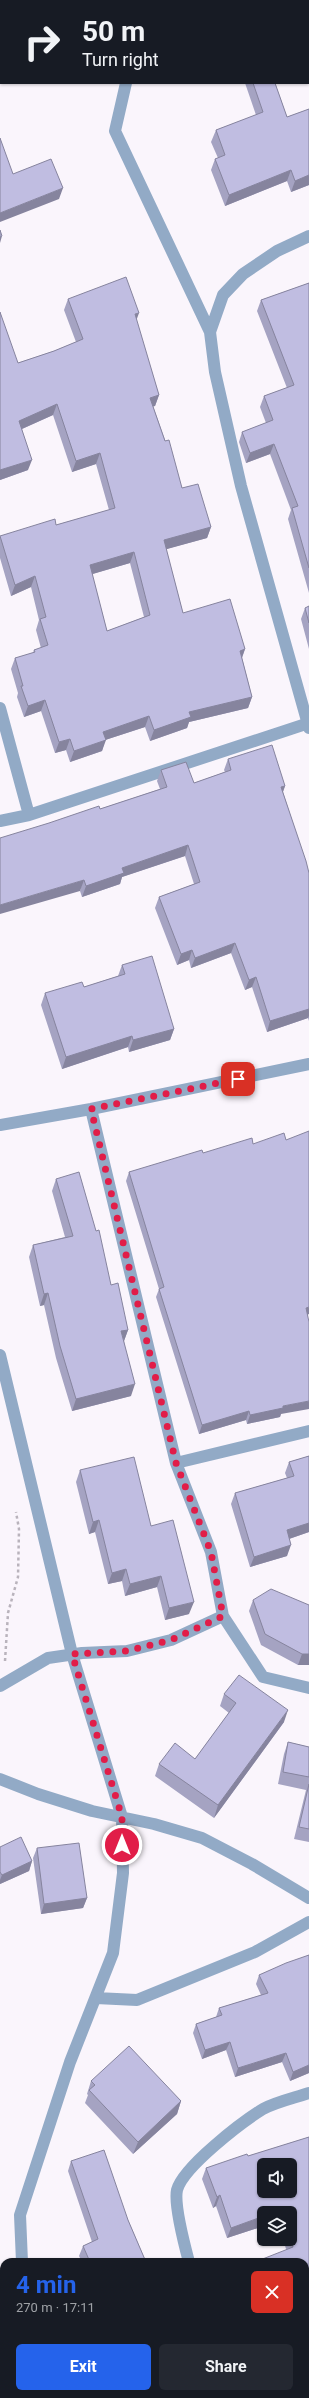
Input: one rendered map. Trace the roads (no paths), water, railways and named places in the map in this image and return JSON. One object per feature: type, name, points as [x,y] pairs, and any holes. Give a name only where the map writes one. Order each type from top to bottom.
[{"type":"street","points":[[0,821],[29,815],[309,724],[240,486],[215,372],[210,332],[115,131],[126,84]]},
{"type":"street","points":[[210,332],[223,295],[243,274],[278,251],[309,236]]},
{"type":"street","points":[[0,708],[29,815]]},
{"type":"street","points":[[0,1125],[91,1109],[309,1064]]},
{"type":"street","points":[[91,1109],[176,1463],[211,1552],[223,1616],[263,1677],[309,1688]]},
{"type":"street","points":[[0,1355],[72,1654],[122,1817],[123,1873],[113,1953],[70,2062],[20,2215],[22,2258]]},
{"type":"street","points":[[176,1463],[309,1431]]},
{"type":"street","points":[[2,1685],[48,1658],[72,1654],[127,1651],[171,1640],[223,1616]]},
{"type":"street","points":[[0,1779],[38,1794],[202,1838],[252,1864],[309,1898]]},
{"type":"street","points":[[96,1998],[136,2000],[255,1952],[309,1922]]},
{"type":"street","points":[[188,2258],[181,2232],[177,2190],[190,2169],[217,2143],[264,2109],[309,2093]]}]
